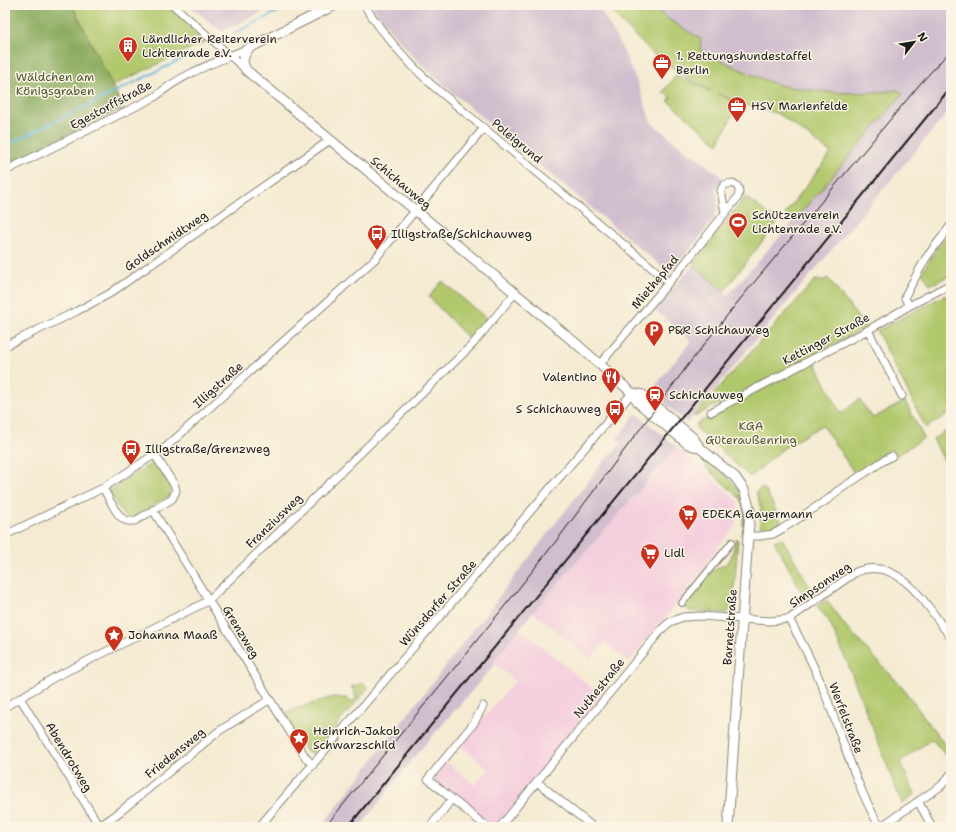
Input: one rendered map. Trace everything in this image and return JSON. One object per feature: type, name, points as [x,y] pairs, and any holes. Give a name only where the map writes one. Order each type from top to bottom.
[{"type":"street","name":"Schichauweg","points":[[173,5],[246,70],[600,364],[632,393]]},
{"type":"street","points":[[246,70],[243,62],[247,52],[335,5]]},
{"type":"street","name":"Poleigrund","points":[[364,5],[405,58],[432,85],[669,282]]},
{"type":"street","name":"Egestorffstraße","points":[[5,171],[155,97],[171,84],[231,56],[247,52]]},
{"type":"street","name":"Illigstraße","points":[[5,535],[103,488],[166,447],[375,259],[484,128]]},
{"type":"street","name":"Goldschmidtweg","points":[[5,346],[109,294],[330,140]]},
{"type":"street","name":"Miethepfad","points":[[600,364],[725,213]]},
{"type":"street","points":[[908,306],[905,298],[913,281],[935,245],[951,225]]},
{"type":"street","name":"Kettinger Straße","points":[[711,412],[868,330],[908,306],[951,284]]},
{"type":"street","name":"Franziusweg","points":[[5,706],[55,678],[209,600],[472,345],[515,294]]},
{"type":"street","points":[[868,330],[902,396]]},
{"type":"street","name":"Barnetstraße","points":[[632,393],[638,402],[680,438],[688,444],[700,448],[735,477],[744,490],[750,510],[728,827]]},
{"type":"street","name":"Wünsdorfer Straße","points":[[259,827],[632,393]]},
{"type":"street","points":[[103,488],[119,515],[126,520],[135,521],[172,499],[176,491],[175,486],[155,455]]},
{"type":"street","points":[[748,536],[768,535],[782,529],[892,456]]},
{"type":"street","name":"Grenzweg","points":[[153,510],[269,700],[306,758],[313,764]]},
{"type":"street","points":[[682,603],[732,542]]},
{"type":"street","name":"Simpsonweg","points":[[743,620],[770,621],[789,619],[851,575],[862,570],[878,568],[891,572],[907,582],[951,638]]},
{"type":"street","name":"Nuthestraße","points":[[500,827],[665,625],[683,617],[700,616],[743,620]]},
{"type":"street","name":"Werfelstraße","points":[[789,619],[805,646],[818,675],[859,785],[880,827]]},
{"type":"street","name":"Abendrotweg","points":[[20,698],[99,827]]},
{"type":"street","name":"Friedensweg","points":[[99,827],[121,811],[219,731],[269,700]]},
{"type":"street","points":[[483,706],[474,723],[428,779],[487,827]]},
{"type":"street","points":[[880,827],[941,786],[951,774]]},
{"type":"street","points":[[537,782],[593,827]]},
{"type":"street","points":[[430,827],[452,799]]},
{"type":"street","points":[[918,801],[932,827]]},
{"type":"shaded area","points":[[189,5],[276,5],[222,32]]},
{"type":"shaded area","points":[[374,5],[598,5],[622,48],[638,84],[651,122],[691,155],[695,156],[723,178],[716,188],[718,205],[714,219],[674,269],[666,270],[446,87],[418,61],[397,38],[373,8]]},
{"type":"shaded area","points":[[649,5],[951,5],[951,109],[687,423],[651,391],[691,341],[655,310],[693,265],[728,295],[903,94],[898,90],[876,93],[844,93],[814,91],[777,85],[700,50],[701,39],[671,21]]},
{"type":"shaded area","points":[[636,413],[677,447],[533,612],[493,662],[495,664],[410,762],[360,827],[321,827],[603,462],[622,443],[617,439]]},
{"type":"shaded area","points":[[677,447],[738,501],[736,525],[707,561],[709,563],[629,662],[605,643],[591,659],[533,612]]},
{"type":"shaded area","points":[[520,629],[602,696],[495,827],[493,827],[433,779],[446,762],[475,785],[488,769],[460,745],[515,681],[493,662]]},
{"type":"green space","name":"Wäldchen am Königsgraben","points":[[5,5],[72,5],[123,107],[5,166]]},
{"type":"green space","points":[[72,5],[167,5],[207,39],[203,44],[195,46],[112,86]]},
{"type":"green space","points":[[604,5],[649,5],[671,21],[701,39],[700,50],[778,85],[835,92],[860,93],[898,90],[903,94],[793,222],[785,214],[831,153],[779,114],[742,104],[717,93],[738,104],[718,144],[668,101],[671,98],[663,92],[676,75],[711,91],[684,76],[652,53]]},
{"type":"green space","name":"Schützenverein Lichtenrade e.V.","points":[[745,197],[778,221],[724,291],[693,265]]},
{"type":"green space","points":[[945,239],[951,248],[951,275],[930,285],[922,272]]},
{"type":"green space","points":[[828,278],[866,328],[693,417],[815,280],[822,281]]},
{"type":"green space","points":[[442,281],[487,319],[470,340],[429,297]]},
{"type":"green space","points":[[945,295],[951,308],[951,412],[926,428],[877,331]]},
{"type":"green space","name":"KGA Güteraußenring","points":[[815,362],[841,414],[859,399],[873,418],[905,401],[924,438],[896,456],[892,450],[855,474],[822,425],[784,448],[750,477],[696,428],[696,424]]},
{"type":"green space","points":[[951,428],[951,474],[933,439]]},
{"type":"green space","points":[[154,462],[165,475],[169,484],[170,493],[168,497],[130,519],[123,515],[110,493],[110,490]]},
{"type":"green space","points":[[710,464],[733,483],[742,497],[744,506],[745,516],[745,527],[743,526],[744,508],[740,498],[705,467]]},
{"type":"green space","points":[[761,487],[766,491],[782,523],[773,528],[763,529],[760,525],[761,508],[756,492]]},
{"type":"green space","points":[[736,538],[738,540],[733,608],[727,613],[690,611],[683,605],[710,572],[726,564],[731,558]]},
{"type":"green space","points":[[782,538],[814,594],[806,600],[774,541]]},
{"type":"green space","points":[[826,600],[847,628],[902,687],[951,753],[951,762],[932,739],[900,762],[915,794],[902,804],[847,662],[829,621],[817,606]]},
{"type":"green space","points":[[364,683],[368,688],[313,753],[307,752],[286,718],[286,712],[333,697],[347,698],[350,702],[356,698],[353,688],[351,687]]},
{"type":"waterway","points":[[235,33],[289,6]]},
{"type":"waterway","points":[[5,146],[192,54]]},
{"type":"tram line","points":[[325,827],[560,536],[691,361],[741,298],[920,84],[951,50]]},
{"type":"railway","points":[[348,827],[951,87]]},
{"type":"place","name":"Ländlicher Reiterverein Lichtenrade e.V.","points":[[128,63]]},
{"type":"place","name":"1. Rettungshundestaffel Berlin","points":[[662,80]]},
{"type":"place","name":"HSV Marienfelde","points":[[737,123]]},
{"type":"place","name":"Schützenverein Lichtenrade e.V.","points":[[738,239]]},
{"type":"place","name":"Illigstraße/Schichauweg","points":[[377,251]]},
{"type":"place","name":"P&R Schichauweg","points":[[654,347]]},
{"type":"place","name":"Valentino","points":[[611,394]]},
{"type":"place","name":"Schichauweg","points":[[655,412]]},
{"type":"place","name":"S Schichauweg","points":[[615,426]]},
{"type":"place","name":"Illigstraße/Grenzweg","points":[[131,466]]},
{"type":"place","name":"EDEKA Gayermann","points":[[688,531]]},
{"type":"place","name":"Lidl","points":[[650,570]]},
{"type":"place","name":"Johanna Maaß","points":[[114,652]]},
{"type":"place","name":"Heinrich-Jakob Schwarzschild","points":[[299,755]]}]
